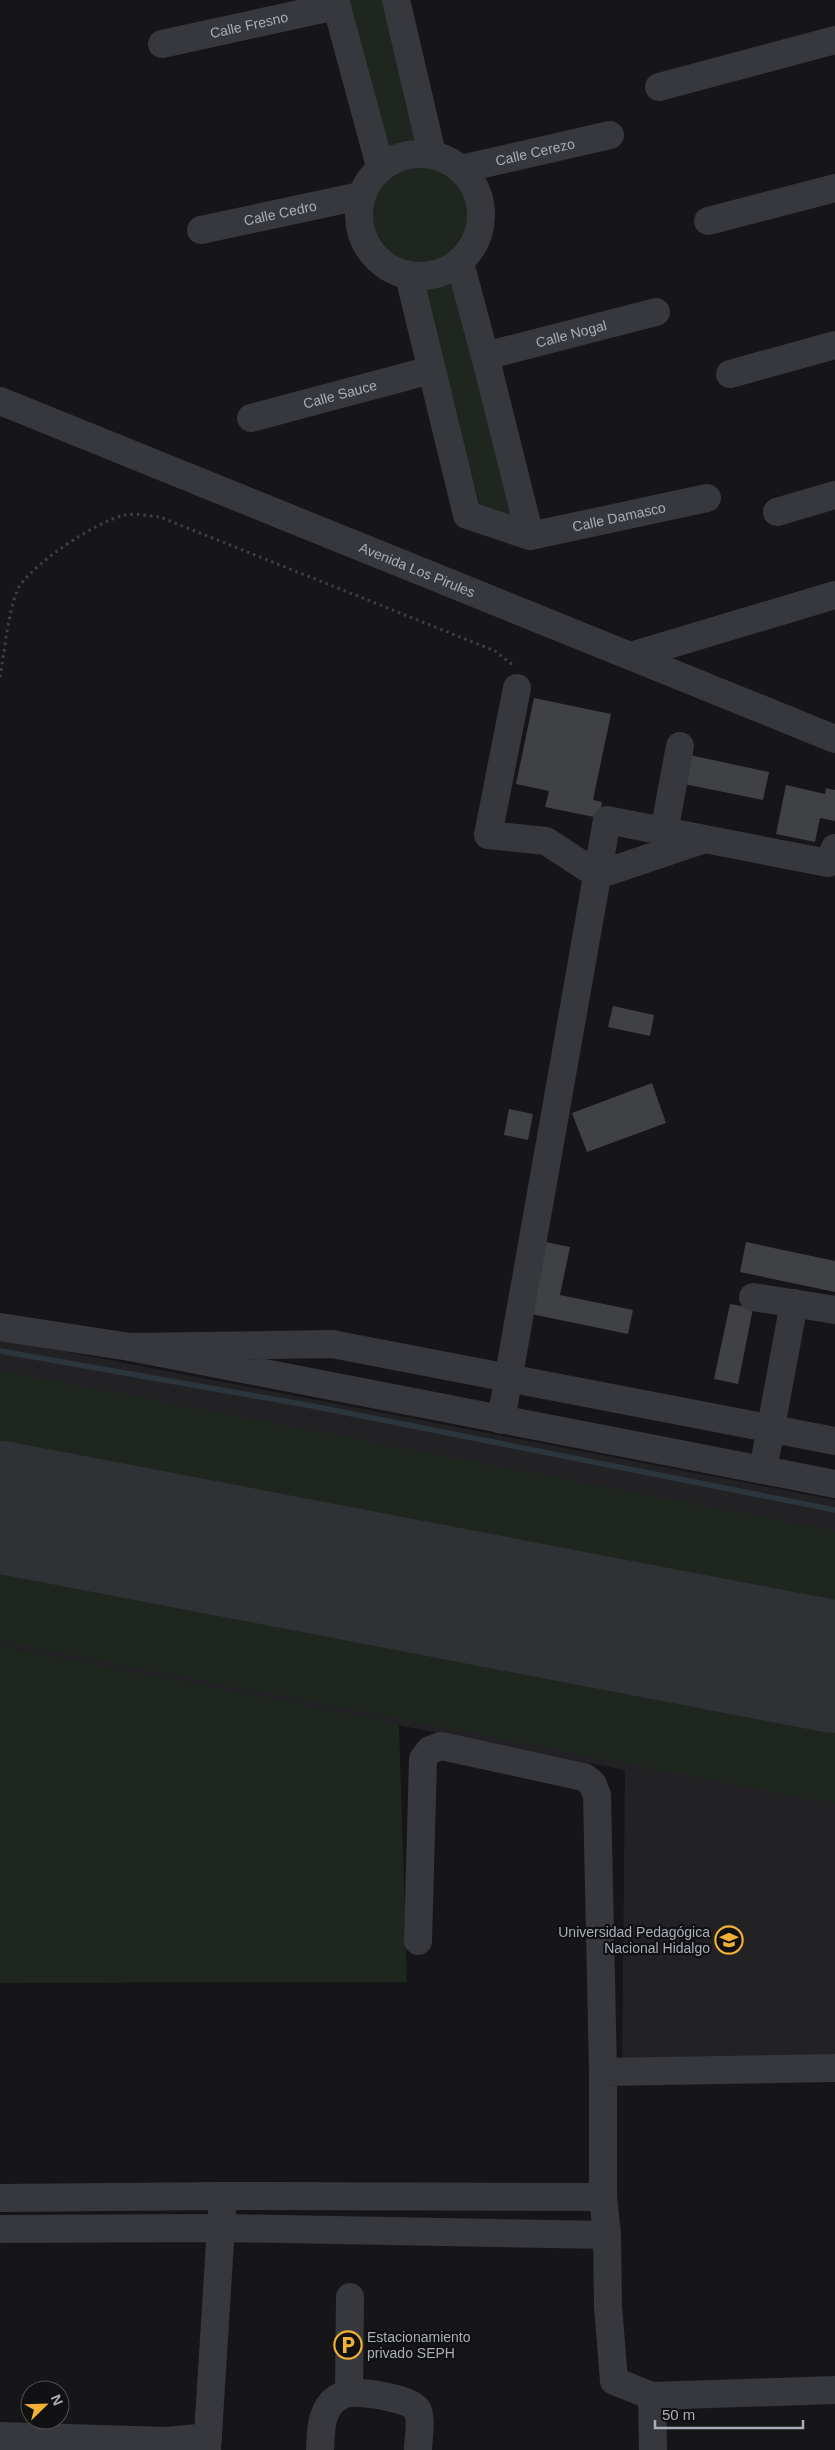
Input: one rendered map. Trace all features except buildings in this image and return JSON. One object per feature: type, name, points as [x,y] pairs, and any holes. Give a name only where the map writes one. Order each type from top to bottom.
[{"type":"street","points":[[396,0],[432,154]]},
{"type":"street","points":[[336,3],[380,166]]},
{"type":"street","name":"Calle Fresno","points":[[162,44],[336,3]]},
{"type":"street","points":[[659,87],[835,40]]},
{"type":"street","name":"Calle Cerezo","points":[[461,169],[610,135]]},
{"type":"street","points":[[432,154],[461,169],[477,191],[482,217],[475,244],[460,263],[437,276],[409,276],[385,267],[367,247],[358,223],[360,196],[367,182],[380,166],[406,155],[432,154]]},
{"type":"street","points":[[708,221],[835,188]]},
{"type":"street","name":"Calle Cedro","points":[[201,230],[360,196]]},
{"type":"street","points":[[460,263],[486,356],[530,536]]},
{"type":"street","points":[[409,276],[467,515],[530,536]]},
{"type":"street","name":"Calle Nogal","points":[[486,356],[656,312]]},
{"type":"street","points":[[730,374],[835,345]]},
{"type":"street","name":"Calle Sauce","points":[[251,418],[431,370]]},
{"type":"street","name":"Avenida Los Pirules","points":[[0,401],[835,738]]},
{"type":"street","points":[[777,512],[835,495]]},
{"type":"street","name":"Calle Damasco","points":[[530,536],[707,498]]},
{"type":"street","points":[[631,656],[835,594]]},
{"type":"street","points":[[518,688],[488,835],[546,841],[598,875]]},
{"type":"street","points":[[664,832],[680,746]]},
{"type":"street","points":[[501,1420],[607,820],[828,863],[835,848]]},
{"type":"street","points":[[598,875],[703,839]]},
{"type":"street","points":[[754,1296],[835,1310]]},
{"type":"street","points":[[763,1470],[794,1303]]},
{"type":"street","points":[[0,1327],[130,1347],[835,1484]]},
{"type":"street","points":[[130,1347],[332,1344],[835,1441]]},
{"type":"street","points":[[418,1941],[423,1759],[430,1750],[441,1746],[584,1777],[592,1784],[596,1795],[603,2072],[603,2197],[607,2235],[608,2306],[614,2381],[652,2396],[835,2390]]},
{"type":"street","points":[[603,2072],[835,2068]]},
{"type":"street","points":[[603,2197],[223,2196],[2,2198],[1,2229],[221,2228],[607,2235]]},
{"type":"street","points":[[0,2436],[167,2440],[207,2444],[223,2196]]},
{"type":"street","points":[[349,2393],[350,2297]]},
{"type":"street","points":[[320,2450],[321,2427],[326,2410],[340,2396],[349,2393],[403,2400],[414,2405],[419,2412],[418,2450]]},
{"type":"street","points":[[652,2396],[653,2450]]},
{"type":"path","points":[[0,677],[12,609],[21,585],[49,559],[83,532],[126,515],[160,517],[495,651],[514,667],[518,688]]},
{"type":"shaded area","points":[[335,0],[395,0],[438,159],[469,175],[485,198],[490,226],[483,253],[467,274],[525,531],[483,516],[443,374],[414,288],[392,279],[381,271],[374,263],[365,245],[361,225],[364,200],[384,172]]},
{"type":"shaded area","points":[[0,1339],[835,1500],[835,2074],[622,2070],[625,1770],[0,1646]]},
{"type":"shaded area","points":[[0,1371],[835,1531],[835,1628],[0,1468]]},
{"type":"shaded area","points":[[0,1547],[835,1707],[835,1804],[0,1641]]},
{"type":"shaded area","points":[[0,1646],[399,1724],[407,1982],[0,1983]]},
{"type":"waterway","points":[[0,1351],[312,1406],[835,1510]]},
{"type":"runway","points":[[0,1507],[835,1667]]},
{"type":"place","name":"Universidad Pedagógica Nacional Hidalgo","points":[[729,1940]]},
{"type":"place","name":"Estacionamiento privado SEPH","points":[[348,2345]]}]
